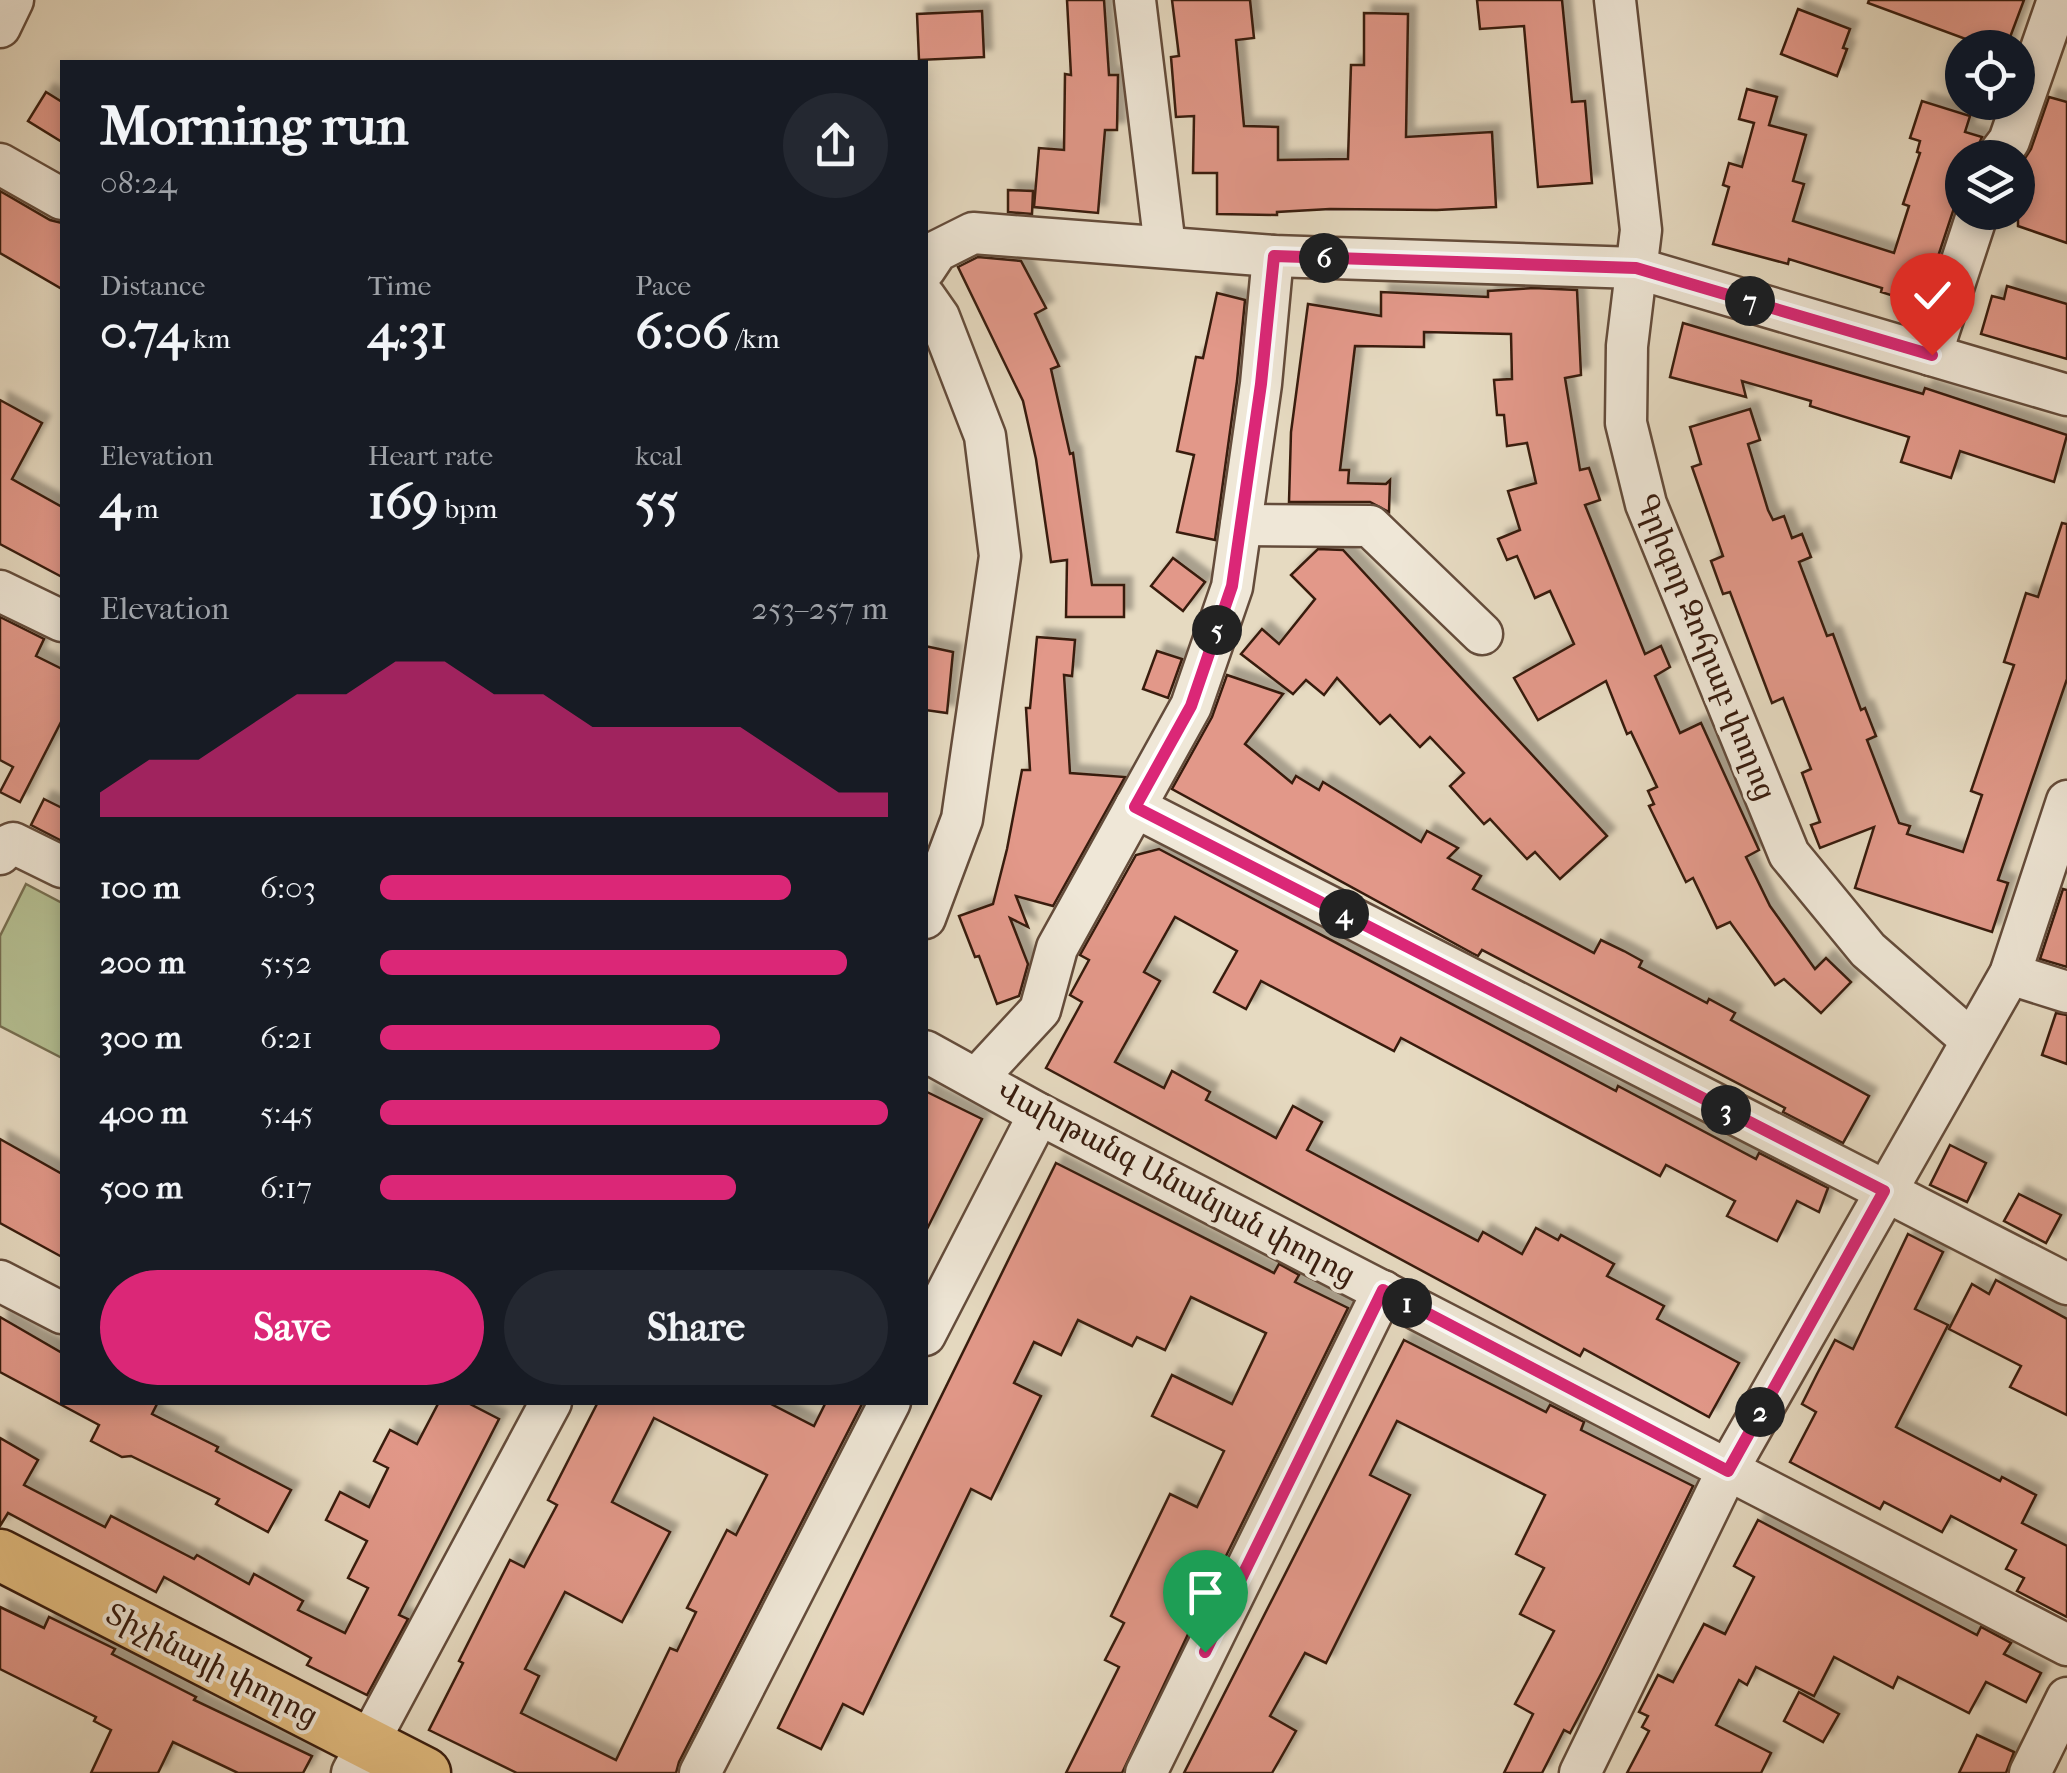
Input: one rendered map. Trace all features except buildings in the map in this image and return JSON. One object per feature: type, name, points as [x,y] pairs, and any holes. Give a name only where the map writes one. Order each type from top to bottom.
[{"type":"main road","name":"Տիչինայի փողոց","points":[[0,1555],[360,1759],[425,1773]]},
{"type":"street","points":[[0,28],[12,0]]},
{"type":"street","points":[[1135,0],[1165,247]]},
{"type":"street","name":"Գրիգոր Զոհրաբ փողոց","points":[[1615,0],[1641,230],[1627,346],[1626,423],[1646,504],[1789,854],[1868,950],[1971,1040]]},
{"type":"street","points":[[2009,140],[2058,0]]},
{"type":"street","points":[[0,164],[60,198]]},
{"type":"street","points":[[1932,355],[1972,230]]},
{"type":"street","points":[[928,264],[937,251],[973,233],[1274,256],[1636,268],[2067,395]]},
{"type":"street","points":[[977,1078],[1040,1010],[1057,948],[1191,706],[1232,586],[1261,384],[1274,256]]},
{"type":"street","points":[[928,300],[939,316],[985,436],[1000,556],[962,819],[928,910]]},
{"type":"street","points":[[1241,525],[1370,526],[1482,634]]},
{"type":"street","points":[[0,591],[60,620]]},
{"type":"street","points":[[1580,1773],[1728,1471],[2010,974],[2067,801]]},
{"type":"street","points":[[1135,807],[2067,1284]]},
{"type":"street","points":[[0,854],[14,842],[60,866]]},
{"type":"street","points":[[2010,974],[2067,992]]},
{"type":"street","name":"Վախթանգ Անանյան փողոց","points":[[928,1053],[1039,1114],[2067,1645]]},
{"type":"street","points":[[928,1329],[1039,1114]]},
{"type":"street","points":[[0,1281],[60,1312]]},
{"type":"street","points":[[1146,1773],[1383,1290]]},
{"type":"street","points":[[360,1759],[549,1405]]},
{"type":"street","points":[[700,1773],[888,1405]]},
{"type":"street","points":[[2030,1773],[2067,1698]]},
{"type":"green space","points":[[26,884],[60,902],[60,1057],[0,1026],[0,936]]},
{"type":"route","points":[[1205,1652],[1383,1290],[1728,1471],[1884,1191],[1135,807],[1191,706],[1232,586],[1261,384],[1274,256],[1636,268],[1932,355]]}]
